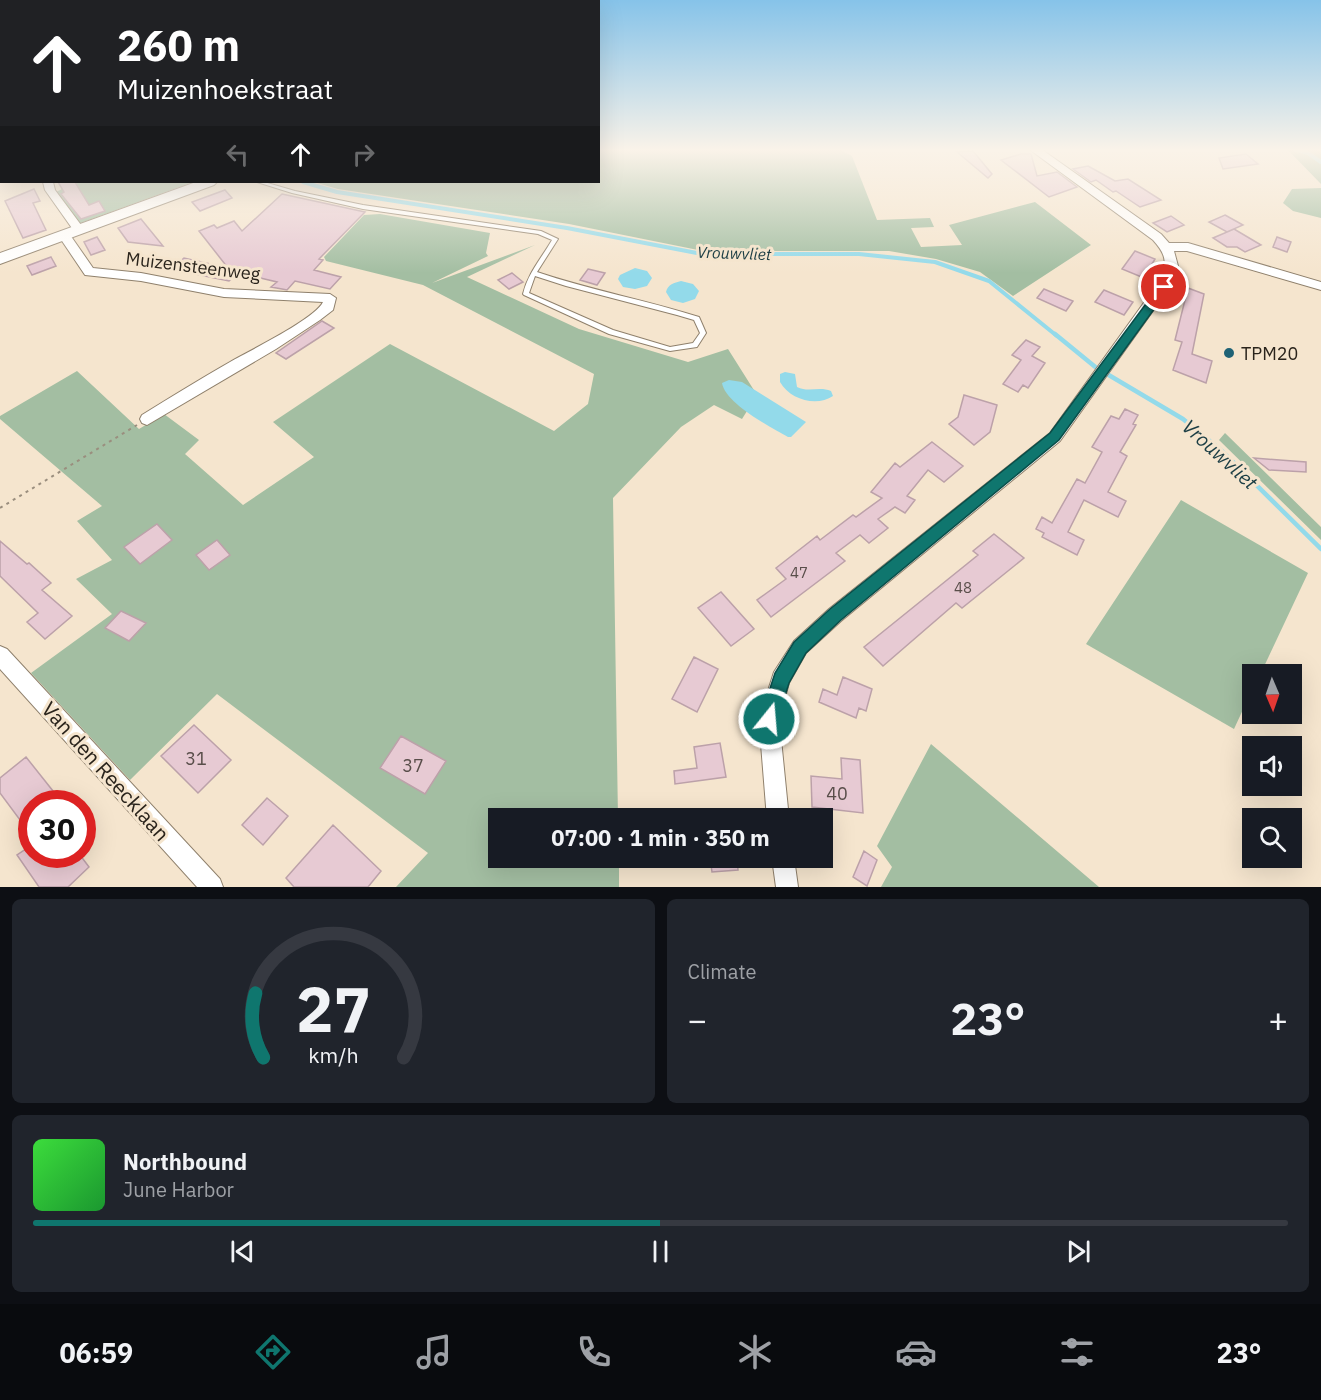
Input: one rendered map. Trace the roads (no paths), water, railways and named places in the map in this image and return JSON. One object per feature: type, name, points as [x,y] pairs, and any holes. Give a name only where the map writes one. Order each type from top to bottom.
[{"type":"street","name":"Muizensteenweg","points":[[50,190],[89,272],[159,279],[224,293],[330,298],[328,307],[280,341],[235,365],[147,419]]},
{"type":"street","points":[[0,259],[186,190]]},
{"type":"street","points":[[777,808],[769,719],[781,679],[800,647],[835,615],[1055,436],[1164,287],[1173,264],[1173,258],[1167,248],[1157,237],[1092,190]]},
{"type":"street","points":[[1167,248],[1188,247],[1321,286]]},
{"type":"street","name":"Van den Reecklaan","points":[[0,655],[212,887]]},
{"type":"street","points":[[784,868],[787,887]]},
{"type":"lane","points":[[286,190],[374,208],[539,232],[555,239],[548,254],[533,273],[527,283],[526,294],[611,332],[670,349],[695,345],[703,333],[697,319],[568,285],[533,273]]},
{"type":"water","points":[[635,268],[647,271],[652,278],[647,286],[635,289],[623,287],[618,279],[620,275]]},
{"type":"water","points":[[681,281],[693,284],[699,291],[695,299],[683,303],[671,300],[666,292],[668,287]]},
{"type":"water","points":[[785,372],[795,374],[797,387],[831,391],[833,396],[819,401],[797,397],[784,388],[780,382],[780,374]]},
{"type":"water","points":[[729,380],[742,382],[806,422],[791,437],[788,437],[739,406],[725,391],[722,383]]},
{"type":"waterway","name":"Vrouwvliet","points":[[332,190],[567,228],[702,254],[859,254],[935,262],[989,281],[1057,336]]},
{"type":"waterway","name":"Vrouwvliet","points":[[1055,334],[1099,370]]},
{"type":"waterway","name":"Vrouwvliet","points":[[1107,374],[1183,419],[1223,452],[1321,549]]},
{"type":"place","name":"TPM20","points":[[1229,353]]}]
